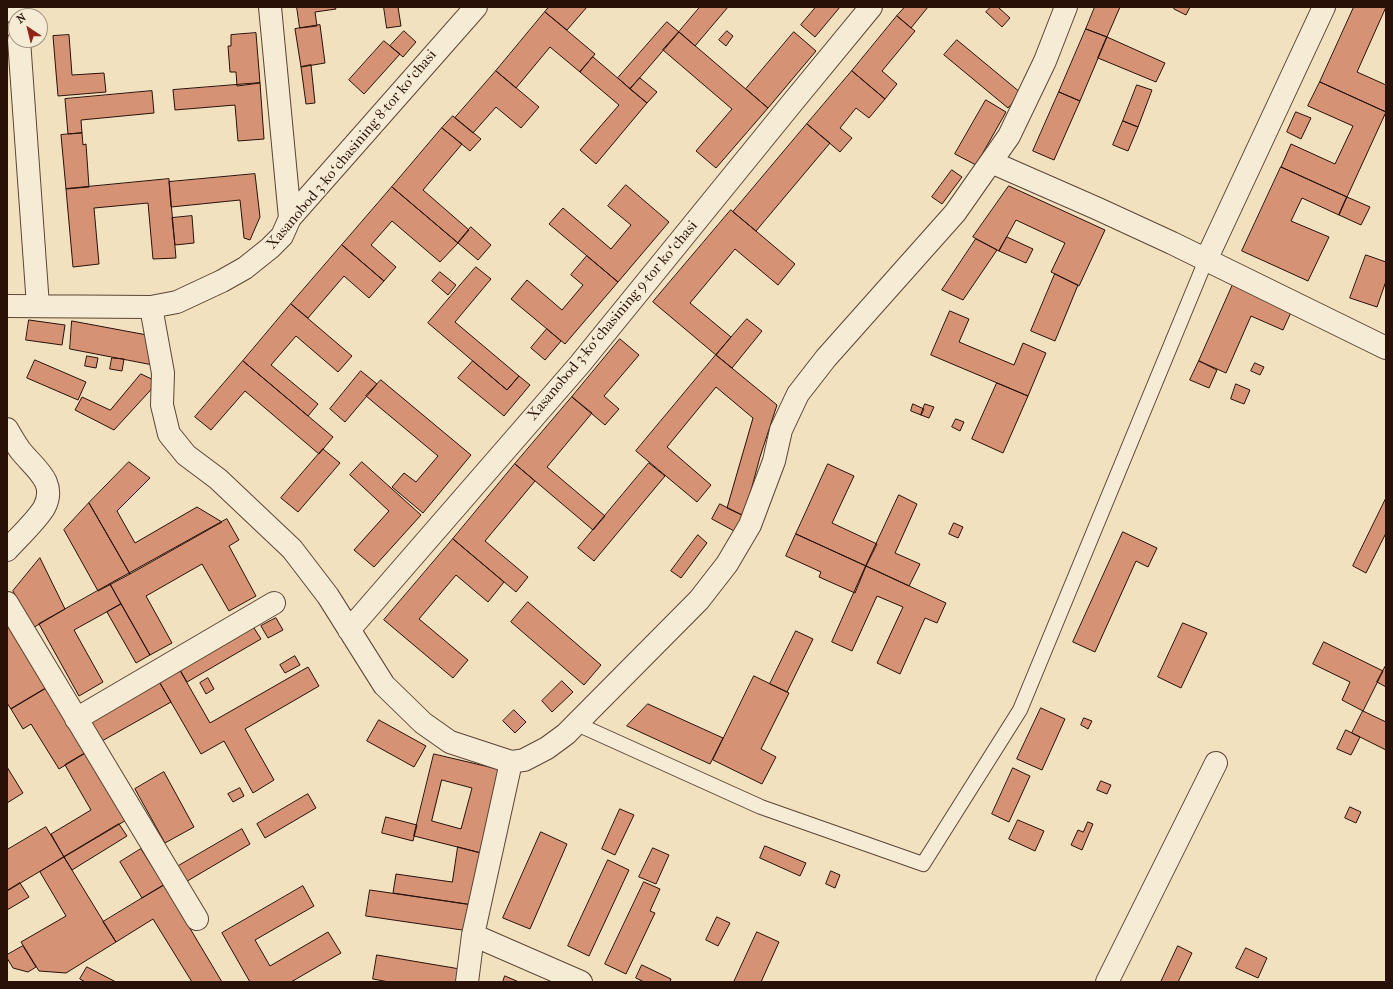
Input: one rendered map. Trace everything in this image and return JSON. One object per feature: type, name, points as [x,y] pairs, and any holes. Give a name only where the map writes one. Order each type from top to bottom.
[{"type":"street","points":[[270,7],[290,218]]},
{"type":"street","name":"Xasanobod 3-koʻchasining 8-tor koʻchasi","points":[[7,306],[151,306],[177,302],[222,281],[245,268],[270,248],[282,236],[290,218],[476,7]]},
{"type":"street","name":"Xasanobod 3-koʻchasining 9-tor koʻchasi","points":[[349,630],[580,364],[871,7]]},
{"type":"street","points":[[151,306],[164,373],[162,405],[169,434],[186,455],[218,479],[292,549],[328,596],[384,685],[423,723],[450,742],[511,762],[524,760],[547,748],[566,734],[699,600],[727,564],[750,525],[774,461],[781,430],[798,394],[826,358],[955,213],[991,162],[1009,136],[1045,61],[1066,7]]},
{"type":"street","points":[[1206,260],[1324,7]]},
{"type":"street","points":[[20,48],[38,306]]},
{"type":"street","points":[[991,162],[1096,208],[1386,348]]},
{"type":"street","points":[[7,429],[20,449],[46,481],[49,490],[48,499],[43,509],[7,550]]},
{"type":"street","points":[[76,719],[274,602]]},
{"type":"street","points":[[7,603],[197,920]]},
{"type":"street","points":[[467,982],[473,935],[511,762]]},
{"type":"street","points":[[1107,982],[1216,763]]},
{"type":"street","points":[[473,935],[580,982]]},
{"type":"lane","points":[[576,724],[761,807],[923,864],[1020,710],[1206,260]]},
{"type":"building","points":[[297,7],[335,7],[336,9],[315,12],[317,26],[300,28]]},
{"type":"building","points":[[384,7],[398,7],[401,26],[387,28]]},
{"type":"building","points":[[549,7],[587,7],[567,30],[545,12]]},
{"type":"building","points":[[700,7],[728,7],[695,46],[679,32]]},
{"type":"building","points":[[816,7],[840,7],[815,37],[801,25]]},
{"type":"building","points":[[905,7],[928,7],[911,28],[897,16]]},
{"type":"building","points":[[991,7],[998,7],[1010,18],[1002,27],[986,12]]},
{"type":"building","points":[[1095,7],[1120,7],[1107,37],[1086,29]]},
{"type":"building","points":[[1175,7],[1190,7],[1186,15],[1174,9]]},
{"type":"building","points":[[1354,7],[1386,7],[1357,72],[1386,85],[1386,112],[1320,82]]},
{"type":"building","points":[[545,12],[595,54],[580,72],[550,47],[516,88],[496,71]]},
{"type":"building","points":[[897,16],[915,31],[882,71],[897,84],[885,99],[852,71]]},
{"type":"building","points":[[667,22],[679,32],[630,89],[618,78]]},
{"type":"building","points":[[320,25],[325,63],[301,67],[295,29]]},
{"type":"building","points":[[1086,29],[1107,37],[1080,101],[1059,92]]},
{"type":"building","points":[[404,31],[416,42],[403,57],[390,46]]},
{"type":"building","points":[[727,31],[733,36],[726,46],[719,40]]},
{"type":"building","points":[[679,32],[768,108],[716,168],[696,151],[732,109],[663,50]]},
{"type":"building","points":[[794,32],[816,51],[768,108],[746,89]]},
{"type":"building","points":[[256,33],[260,83],[237,86],[236,72],[230,72],[228,46],[231,46],[231,35]]},
{"type":"building","points":[[69,35],[72,75],[104,73],[106,92],[58,96],[53,36]]},
{"type":"building","points":[[1107,37],[1165,63],[1156,82],[1098,58]]},
{"type":"building","points":[[957,40],[1021,93],[1008,108],[944,55]]},
{"type":"building","points":[[384,41],[400,54],[364,94],[349,80]]},
{"type":"building","points":[[593,57],[647,103],[596,164],[580,150],[619,105],[580,72]]},
{"type":"building","points":[[311,65],[315,103],[306,104],[301,67]]},
{"type":"building","points":[[496,71],[539,107],[521,128],[496,107],[473,133],[455,118]]},
{"type":"building","points":[[852,71],[885,99],[869,118],[856,108],[840,128],[852,138],[840,152],[807,124]]},
{"type":"building","points":[[640,78],[657,92],[647,103],[630,89]]},
{"type":"building","points":[[1320,82],[1386,112],[1347,197],[1281,167],[1291,144],[1335,164],[1353,126],[1308,106]]},
{"type":"building","points":[[260,83],[264,139],[238,141],[235,105],[175,110],[173,90]]},
{"type":"building","points":[[1137,85],[1152,90],[1138,127],[1123,121]]},
{"type":"building","points":[[152,91],[154,113],[81,120],[82,133],[68,134],[65,99]]},
{"type":"building","points":[[1059,92],[1080,101],[1054,160],[1033,151]]},
{"type":"building","points":[[986,100],[1006,112],[976,165],[955,154]]},
{"type":"building","points":[[1296,112],[1311,118],[1301,139],[1287,132]]},
{"type":"building","points":[[453,116],[481,139],[470,151],[442,128]]},
{"type":"building","points":[[1123,121],[1138,127],[1128,151],[1113,145]]},
{"type":"building","points":[[807,124],[830,143],[756,231],[733,212]]},
{"type":"building","points":[[442,128],[462,144],[423,190],[469,230],[458,243],[392,187]]},
{"type":"building","points":[[82,133],[83,145],[86,144],[89,187],[66,189],[61,135]]},
{"type":"building","points":[[1281,167],[1347,197],[1339,215],[1302,198],[1291,221],[1329,237],[1308,281],[1242,251]]},
{"type":"building","points":[[952,170],[962,177],[942,204],[932,197]]},
{"type":"building","points":[[255,174],[260,217],[250,240],[244,238],[240,200],[171,207],[169,182]]},
{"type":"building","points":[[169,179],[176,258],[153,259],[148,203],[94,208],[99,264],[73,267],[66,189]]},
{"type":"building","points":[[626,185],[669,222],[618,282],[549,224],[563,208],[611,249],[631,225],[608,206]]},
{"type":"building","points":[[1009,186],[1105,230],[1079,286],[1051,272],[1065,243],[1016,220],[999,251],[973,237]]},
{"type":"building","points":[[392,187],[458,243],[440,262],[392,221],[371,245],[396,267],[384,281],[342,245]]},
{"type":"building","points":[[1347,197],[1370,207],[1361,225],[1339,215]]},
{"type":"building","points":[[731,210],[795,264],[778,285],[735,249],[690,303],[731,337],[716,355],[653,302]]},
{"type":"building","points":[[192,216],[194,243],[175,245],[172,218]]},
{"type":"building","points":[[471,227],[491,245],[478,260],[458,243]]},
{"type":"building","points":[[1007,237],[1033,249],[1026,263],[999,251]]},
{"type":"building","points":[[976,239],[997,250],[963,300],[942,290]]},
{"type":"building","points":[[342,245],[384,281],[369,298],[344,276],[308,318],[291,304]]},
{"type":"building","points":[[1366,255],[1386,262],[1386,281],[1377,307],[1350,298]]},
{"type":"building","points":[[587,256],[618,282],[565,344],[511,299],[527,280],[562,310],[583,285],[571,275]]},
{"type":"building","points":[[476,267],[491,279],[455,322],[519,376],[507,390],[428,323]]},
{"type":"building","points":[[440,272],[456,285],[448,295],[432,281]]},
{"type":"building","points":[[1055,274],[1078,285],[1055,341],[1031,331]]},
{"type":"building","points":[[1234,282],[1293,308],[1283,330],[1251,316],[1226,373],[1199,361]]},
{"type":"building","points":[[291,304],[352,356],[338,372],[296,336],[271,365],[318,404],[308,416],[243,361]]},
{"type":"building","points":[[950,311],[969,319],[959,342],[1014,365],[1023,343],[1046,353],[1028,396],[931,355]]},
{"type":"building","points":[[747,319],[762,331],[732,368],[716,355]]},
{"type":"building","points":[[29,320],[65,325],[62,345],[26,340]]},
{"type":"building","points":[[72,321],[147,335],[153,365],[70,349]]},
{"type":"building","points":[[547,329],[561,341],[545,360],[531,348]]},
{"type":"building","points":[[620,339],[639,355],[604,396],[619,409],[605,425],[572,397]]},
{"type":"building","points":[[716,355],[777,405],[760,457],[744,516],[727,508],[753,418],[716,387],[667,447],[711,485],[697,502],[636,451]]},
{"type":"building","points":[[87,356],[98,358],[96,368],[85,366]]},
{"type":"building","points":[[112,358],[124,359],[122,371],[110,369]]},
{"type":"building","points":[[35,360],[86,382],[78,400],[27,378]]},
{"type":"building","points":[[243,361],[333,437],[319,454],[245,391],[211,430],[195,417]]},
{"type":"building","points":[[473,361],[507,390],[519,376],[530,385],[504,416],[458,378]]},
{"type":"building","points":[[1199,361],[1217,370],[1209,388],[1190,380]]},
{"type":"building","points":[[1255,363],[1264,367],[1260,375],[1251,371]]},
{"type":"building","points":[[361,371],[377,384],[345,422],[330,409]]},
{"type":"building","points":[[141,374],[158,382],[114,430],[75,410],[82,397],[110,410]]},
{"type":"building","points":[[381,380],[471,455],[423,513],[392,487],[404,473],[416,482],[438,456],[366,396]]},
{"type":"building","points":[[997,383],[1028,396],[1003,453],[972,439]]},
{"type":"building","points":[[1236,384],[1250,390],[1244,404],[1231,399]]},
{"type":"building","points":[[572,397],[592,413],[547,467],[605,516],[593,530],[515,464]]},
{"type":"building","points":[[913,404],[924,409],[921,415],[911,411]]},
{"type":"building","points":[[925,404],[934,407],[929,418],[921,415]]},
{"type":"building","points":[[956,419],[964,422],[960,431],[952,427]]},
{"type":"building","points":[[323,449],[340,463],[298,512],[281,498]]},
{"type":"building","points":[[129,462],[150,478],[117,511],[135,543],[197,507],[222,522],[130,574],[89,503]]},
{"type":"building","points":[[362,462],[421,515],[374,567],[354,550],[389,511],[350,475]]},
{"type":"building","points":[[649,463],[665,476],[594,561],[578,548]]},
{"type":"building","points":[[515,464],[535,481],[485,541],[528,577],[516,592],[453,539]]},
{"type":"building","points":[[828,464],[854,476],[832,523],[877,544],[866,566],[796,534]]},
{"type":"building","points":[[899,495],[917,504],[895,553],[920,564],[909,586],[866,566]]},
{"type":"building","points":[[1386,498],[1386,533],[1366,573],[1353,566]]},
{"type":"building","points":[[89,503],[130,574],[98,591],[64,530]]},
{"type":"building","points":[[720,504],[744,516],[736,532],[712,519]]},
{"type":"building","points":[[227,519],[239,540],[229,546],[256,596],[229,611],[202,564],[146,596],[172,643],[150,655],[110,584]]},
{"type":"building","points":[[954,523],[963,527],[958,538],[949,534]]},
{"type":"building","points":[[1123,532],[1157,548],[1148,567],[1136,561],[1095,652],[1073,642]]},
{"type":"building","points":[[796,534],[866,566],[855,593],[819,577],[821,572],[786,556]]},
{"type":"building","points":[[698,535],[707,543],[681,578],[671,571]]},
{"type":"building","points":[[453,539],[504,582],[488,602],[456,575],[419,619],[468,660],[453,678],[384,620]]},
{"type":"building","points":[[40,558],[65,609],[31,629],[13,591]]},
{"type":"building","points":[[866,566],[946,603],[937,623],[925,618],[900,674],[877,663],[903,607],[877,596],[852,651],[832,642]]},
{"type":"building","points":[[110,584],[121,604],[74,630],[103,682],[79,696],[39,624]]},
{"type":"building","points":[[528,602],[601,665],[584,685],[511,622]]},
{"type":"building","points":[[121,604],[150,655],[136,663],[107,612]]},
{"type":"building","points":[[276,618],[283,630],[268,638],[261,626]]},
{"type":"building","points":[[7,620],[48,687],[11,709],[7,703]]},
{"type":"building","points":[[1183,623],[1207,633],[1181,688],[1158,677]]},
{"type":"building","points":[[254,628],[261,639],[187,682],[180,670]]},
{"type":"building","points":[[796,631],[813,639],[787,692],[770,684]]},
{"type":"building","points":[[1324,642],[1383,671],[1363,711],[1342,700],[1350,682],[1313,664]]},
{"type":"building","points":[[295,656],[300,665],[285,673],[280,665]]},
{"type":"building","points":[[1386,665],[1386,687],[1377,682]]},
{"type":"building","points":[[178,667],[210,723],[308,667],[319,686],[245,729],[274,780],[253,793],[224,741],[201,754],[157,678]]},
{"type":"building","points":[[754,676],[789,693],[761,749],[776,757],[762,784],[713,760]]},
{"type":"building","points":[[157,678],[171,702],[102,741],[88,718]]},
{"type":"building","points":[[208,678],[214,689],[206,694],[200,683]]},
{"type":"building","points":[[562,681],[573,692],[552,712],[542,701]]},
{"type":"building","points":[[48,687],[87,752],[59,769],[31,724],[23,729],[11,709]]},
{"type":"building","points":[[648,704],[723,738],[710,764],[627,726]]},
{"type":"building","points":[[1041,708],[1065,719],[1042,770],[1017,759]]},
{"type":"building","points":[[514,710],[526,722],[515,733],[503,721]]},
{"type":"building","points":[[1363,711],[1386,722],[1386,750],[1352,733]]},
{"type":"building","points":[[1084,718],[1092,721],[1088,729],[1081,725]]},
{"type":"building","points":[[379,720],[426,746],[414,767],[367,741]]},
{"type":"building","points":[[1346,730],[1360,737],[1351,755],[1337,749]]},
{"type":"building","points":[[87,752],[128,819],[64,857],[51,834],[91,810],[65,765]]},
{"type":"building","points":[[434,754],[502,770],[481,853],[414,836]],"holes":[[[442,780],[472,788],[461,829],[432,821]]]},
{"type":"building","points":[[7,767],[23,793],[7,803]]},
{"type":"building","points":[[1013,768],[1030,776],[1009,822],[992,814]]},
{"type":"building","points":[[164,772],[194,827],[165,843],[135,789]]},
{"type":"building","points":[[1101,781],[1111,785],[1107,794],[1097,790]]},
{"type":"building","points":[[240,788],[244,796],[233,802],[228,794]]},
{"type":"building","points":[[308,794],[316,808],[265,838],[257,824]]},
{"type":"building","points":[[1350,807],[1361,812],[1356,823],[1345,818]]},
{"type":"building","points":[[620,809],[634,815],[615,855],[602,849]]},
{"type":"building","points":[[386,817],[417,825],[413,841],[382,833]]},
{"type":"building","points":[[1018,820],[1044,831],[1035,851],[1009,839]]},
{"type":"building","points":[[1088,822],[1093,824],[1082,850],[1071,845],[1078,830],[1083,832]]},
{"type":"building","points":[[119,824],[127,836],[72,870],[64,857]]},
{"type":"building","points":[[46,827],[64,857],[7,891],[7,850]]},
{"type":"building","points":[[242,829],[250,844],[184,883],[175,868]]},
{"type":"building","points":[[541,832],[567,844],[530,929],[503,918]]},
{"type":"building","points":[[765,846],[806,863],[800,876],[760,858]]},
{"type":"building","points":[[458,847],[481,853],[473,905],[393,893],[396,874],[452,882]]},
{"type":"building","points":[[653,848],[669,855],[656,884],[639,877]]},
{"type":"building","points":[[141,849],[164,885],[142,898],[120,862]]},
{"type":"building","points":[[64,857],[116,942],[66,973],[39,971],[21,942],[66,916],[40,872]]},
{"type":"building","points":[[608,860],[629,870],[589,956],[568,946]]},
{"type":"building","points":[[831,871],[840,875],[835,888],[826,884]]},
{"type":"building","points":[[644,882],[660,889],[650,911],[655,913],[626,974],[605,964]]},
{"type":"building","points":[[20,883],[29,897],[7,910],[7,891]]},
{"type":"building","points":[[164,885],[222,982],[192,982],[153,919],[116,942],[103,922]]},
{"type":"building","points":[[303,886],[314,906],[255,940],[270,966],[328,932],[341,953],[291,982],[250,982],[222,933]]},
{"type":"building","points":[[370,890],[473,905],[469,931],[366,916]]},
{"type":"building","points":[[717,917],[730,923],[718,946],[706,940]]},
{"type":"building","points":[[757,932],[779,942],[761,982],[734,982]]},
{"type":"building","points":[[23,946],[36,967],[28,972],[13,968],[7,958],[7,955]]},
{"type":"building","points":[[1178,946],[1192,953],[1178,982],[1161,982]]},
{"type":"building","points":[[1246,948],[1267,958],[1258,978],[1236,968]]},
{"type":"building","points":[[377,955],[460,969],[458,982],[389,982],[373,979]]},
{"type":"building","points":[[642,965],[671,979],[670,982],[644,982],[636,978]]},
{"type":"building","points":[[87,967],[116,982],[85,982],[80,979]]},
{"type":"building","points":[[505,976],[519,982],[503,982]]}]
